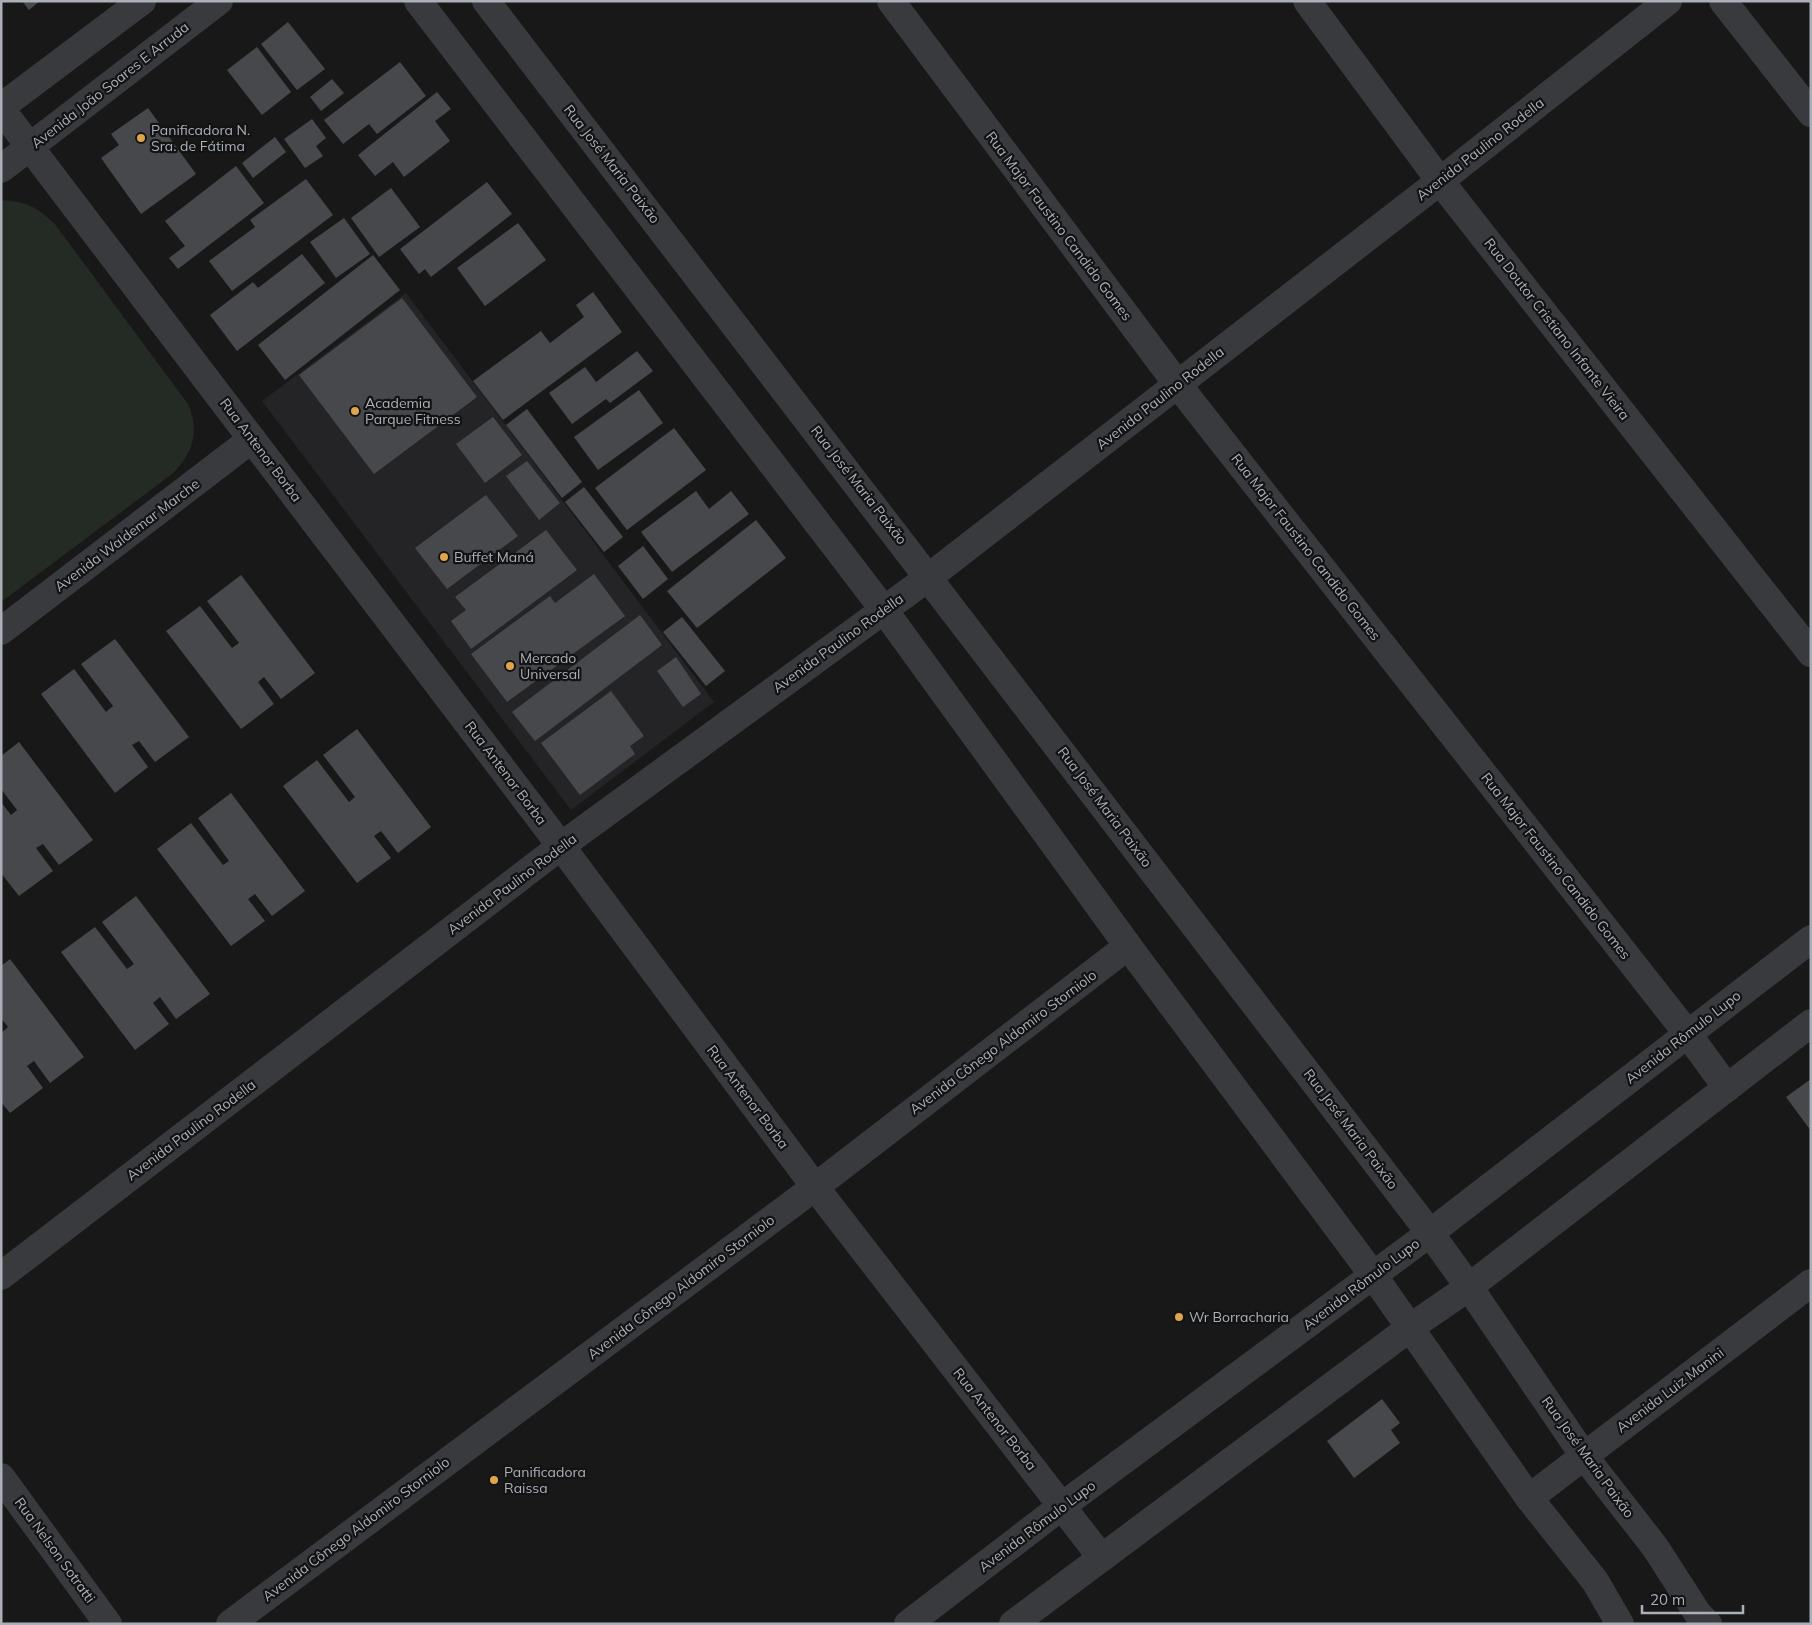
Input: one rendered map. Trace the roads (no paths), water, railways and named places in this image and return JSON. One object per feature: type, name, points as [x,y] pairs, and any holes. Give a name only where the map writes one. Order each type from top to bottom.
[{"type":"street","points":[[1,108],[142,1]]},
{"type":"street","name":"Avenida João Soares E Arruda","points":[[1,169],[219,1]]},
{"type":"street","points":[[418,1],[884,610],[1128,946],[1373,1275],[1529,1498],[1595,1581],[1620,1624]]},
{"type":"street","name":"Rua José Maria Paixão","points":[[486,1],[1430,1233],[1584,1456],[1655,1547],[1698,1614],[1708,1624]]},
{"type":"street","name":"Rua Major Faustino Candido Gomes","points":[[891,1],[1178,384],[1688,1033],[1726,1088]]},
{"type":"street","name":"Rua Doutor Cristiano Infante Vieira","points":[[1307,1],[1440,181],[1811,653]]},
{"type":"street","name":"Avenida Paulino Rodella","points":[[1,1276],[561,846],[929,577],[1440,181],[1668,1]]},
{"type":"street","points":[[1723,1],[1811,113]]},
{"type":"street","name":"Rua Antenor Borba","points":[[1,108],[561,846],[815,1187],[1102,1556]]},
{"type":"street","name":"Avenida Waldemar Marche","points":[[1,631],[252,439]]},
{"type":"street","name":"Avenida Rômulo Lupo","points":[[908,1624],[1062,1506],[1430,1233],[1811,939]]},
{"type":"street","name":"Avenida Cônego Aldomiro Storniolo","points":[[230,1624],[815,1187],[1128,946]]},
{"type":"street","points":[[1013,1624],[1410,1327],[1469,1287],[1811,1023]]},
{"type":"street","name":"Avenida Luiz Manini","points":[[1529,1498],[1811,1283]]},
{"type":"street","name":"Rua Nelson Sotratti","points":[[1,1477],[108,1624]]},
{"type":"place","name":"Panificadora N. Sra. de Fátima","points":[[141,138]]},
{"type":"place","name":"Academia Parque Fitness","points":[[355,411]]},
{"type":"place","name":"Buffet Maná","points":[[444,557]]},
{"type":"place","name":"Mercado Universal","points":[[510,666]]},
{"type":"place","name":"Wr Borracharia","points":[[1179,1317]]},
{"type":"place","name":"Panificadora Raissa","points":[[494,1480]]}]
